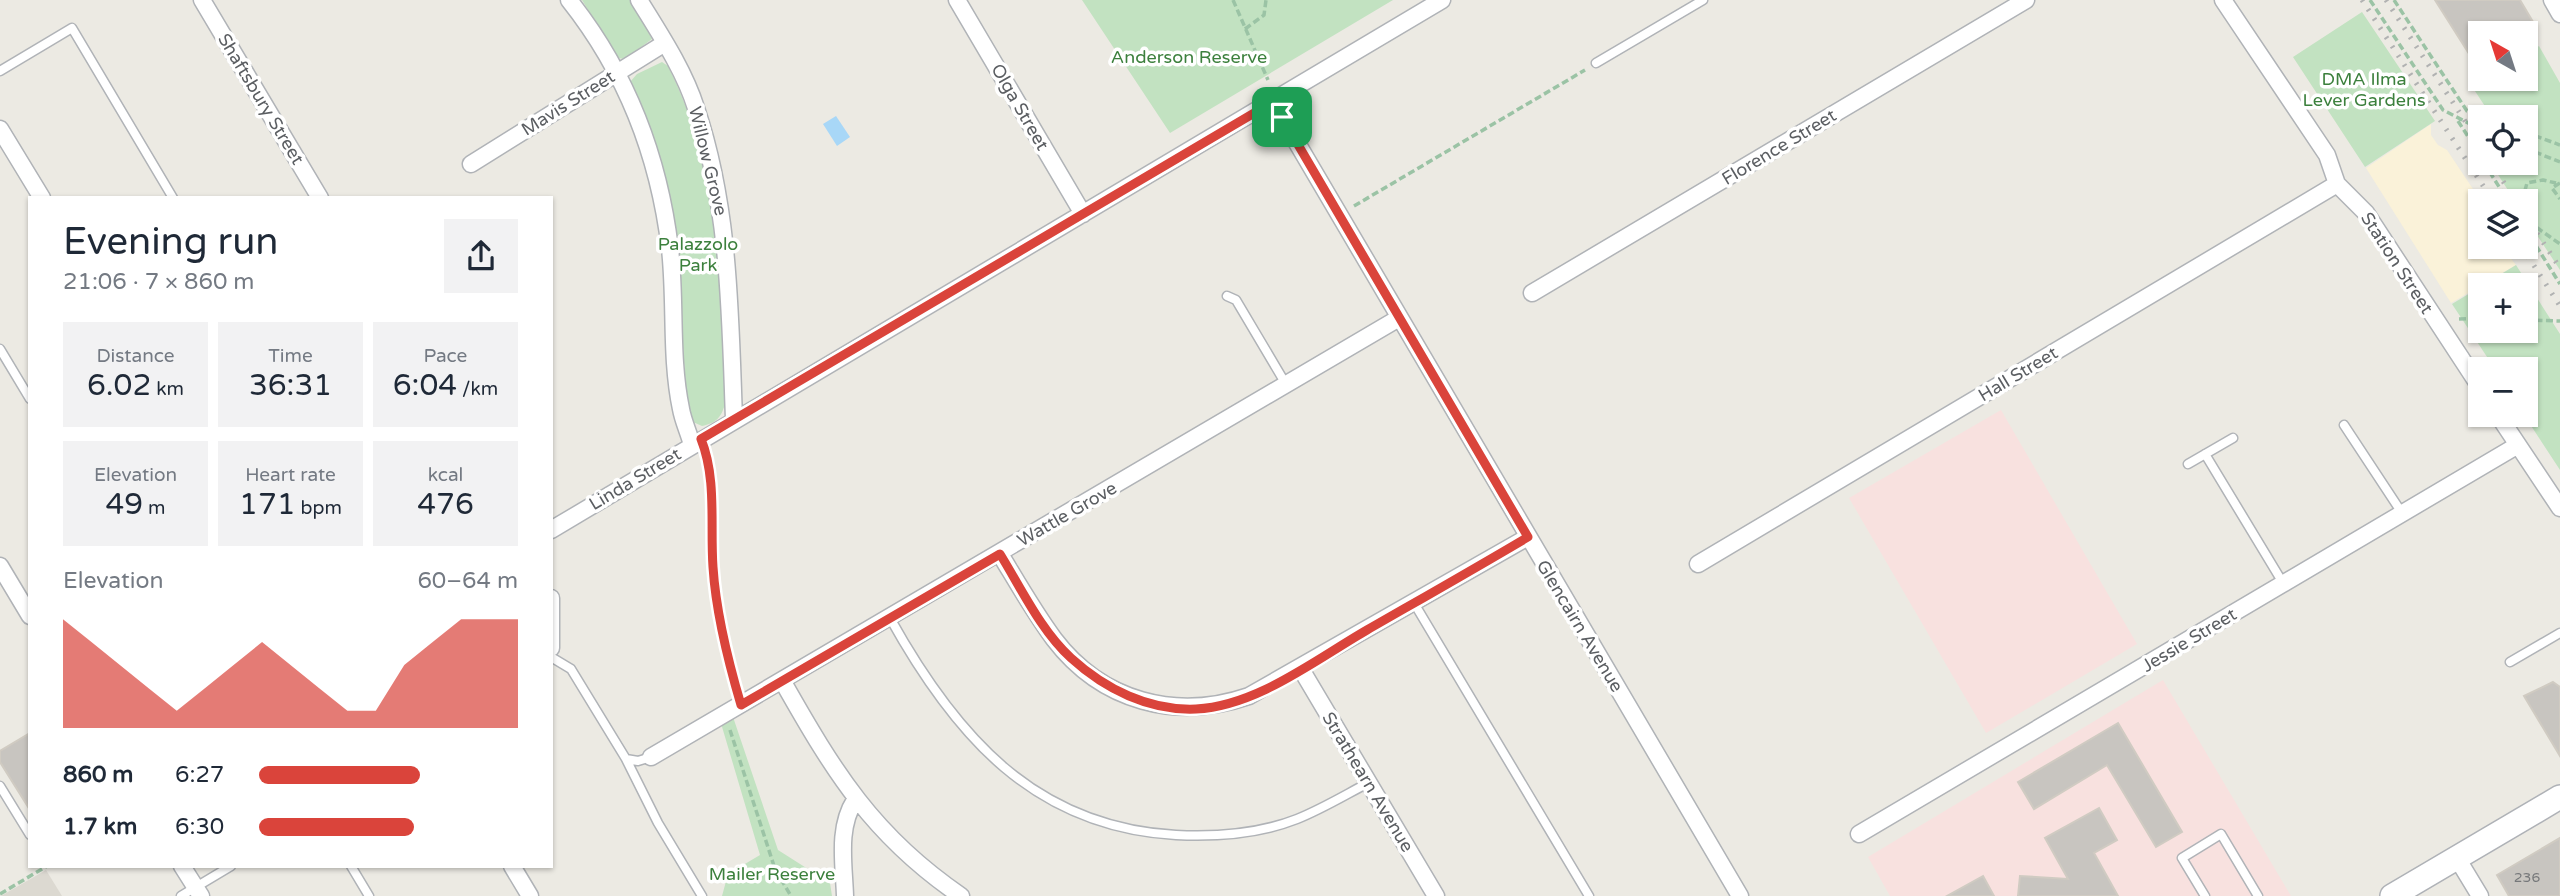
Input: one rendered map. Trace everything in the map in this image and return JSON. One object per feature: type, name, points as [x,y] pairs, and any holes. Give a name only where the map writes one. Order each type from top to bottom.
[{"type":"main road","points":[[2392,896],[2560,797]]},
{"type":"street","name":"Shaftsbury Street","points":[[202,0],[319,196]]},
{"type":"street","points":[[569,0],[617,72],[645,134],[659,183],[670,253],[679,398],[696,442]]},
{"type":"street","name":"Willow Grove","points":[[639,0],[665,43],[696,106],[722,215],[728,267],[734,419]]},
{"type":"street","name":"Olga Street","points":[[957,0],[1083,214]]},
{"type":"street","name":"Linda Street","points":[[553,529],[1443,0]]},
{"type":"street","name":"Florence Street","points":[[1532,293],[2026,0]]},
{"type":"street","name":"Station Street","points":[[2223,0],[2327,155],[2337,184],[2366,214],[2468,369]]},
{"type":"street","points":[[2552,0],[2560,14]]},
{"type":"street","name":"Mavis Street","points":[[471,164],[665,43]]},
{"type":"street","name":"Glencairn Avenue","points":[[1273,102],[1740,896]]},
{"type":"street","points":[[0,129],[41,196]]},
{"type":"street","name":"Hall Street","points":[[1698,564],[2337,184]]},
{"type":"street","name":"Wattle Grove","points":[[651,757],[783,682],[1399,318]]},
{"type":"street","points":[[2506,427],[2560,508]]},
{"type":"street","name":"Jessie Street","points":[[1859,834],[2518,445]]},
{"type":"street","points":[[1000,554],[1054,639],[1069,657],[1091,674],[1144,703],[1169,708],[1224,705],[1250,696],[1528,537]]},
{"type":"street","points":[[0,566],[28,613]]},
{"type":"street","name":"Strathearn Avenue","points":[[1301,669],[1430,894]]},
{"type":"street","points":[[783,682],[827,759],[855,800],[887,836],[930,875],[961,896]]},
{"type":"street","points":[[845,896],[843,832],[846,813],[855,800]]},
{"type":"street","points":[[2457,858],[2480,896]]},
{"type":"street","points":[[183,868],[198,892]]},
{"type":"street","points":[[513,868],[530,896]]},
{"type":"lane","points":[[1596,63],[1703,0]]},
{"type":"lane","points":[[0,71],[72,28],[172,196]]},
{"type":"lane","points":[[1227,296],[1236,300],[1287,386]]},
{"type":"lane","points":[[0,349],[28,396]]},
{"type":"lane","points":[[2344,425],[2402,513]]},
{"type":"lane","points":[[2188,464],[2233,438]]},
{"type":"lane","points":[[2205,454],[2283,584]]},
{"type":"lane","points":[[1414,603],[1589,896]]},
{"type":"lane","points":[[890,618],[948,710],[977,744],[1026,785],[1097,821],[1131,832],[1206,836],[1238,833],[1297,819],[1368,783]]},
{"type":"lane","points":[[2510,663],[2560,633]]},
{"type":"lane","points":[[553,658],[571,669],[626,759],[658,823],[702,896]]},
{"type":"lane","name":"Wattle Grove","points":[[626,759],[638,761],[651,757]]},
{"type":"lane","points":[[0,786],[28,832]]},
{"type":"lane","points":[[2205,896],[2182,858],[2221,834],[2258,896]]},
{"type":"lane","points":[[181,896],[198,892],[228,868]]},
{"type":"lane","points":[[352,868],[369,896]]},
{"type":"path","points":[[1233,0],[1268,80]]},
{"type":"path","points":[[1245,29],[1264,15],[1266,0]]},
{"type":"path","points":[[2370,0],[2443,110],[2468,124]]},
{"type":"path","points":[[2394,0],[2468,111]]},
{"type":"path","points":[[1339,215],[1596,63]]},
{"type":"path","points":[[2457,119],[2468,136]]},
{"type":"path","points":[[2538,137],[2560,145]]},
{"type":"path","points":[[2538,153],[2560,162]]},
{"type":"path","points":[[2525,189],[2527,183],[2543,180],[2558,183]]},
{"type":"path","points":[[2558,183],[2552,188],[2560,199]]},
{"type":"path","points":[[2538,228],[2560,244]]},
{"type":"path","points":[[2538,249],[2560,284]]},
{"type":"path","points":[[2459,319],[2468,319]]},
{"type":"path","points":[[2538,320],[2560,321]]},
{"type":"path","points":[[696,442],[709,460],[713,569],[720,617],[741,705]]},
{"type":"path","points":[[725,715],[775,869],[791,896]]},
{"type":"path","points":[[0,894],[44,868]]},
{"type":"shaded area","points":[[2431,124],[2431,135],[2438,145],[2447,150],[2473,189],[2468,189],[2468,259],[2511,259],[2516,265],[2502,273],[2468,273],[2468,293],[2451,303],[2366,168]]},
{"type":"shaded area","points":[[2001,410],[2137,644],[1986,733],[1849,498]]},
{"type":"shaded area","points":[[2163,680],[2291,896],[1890,896],[1868,857]]},
{"type":"shaded area","points":[[46,870],[62,896],[1,896]]},
{"type":"green space","points":[[582,0],[631,0],[652,39],[625,59],[617,58]]},
{"type":"green space","name":"Anderson Reserve","points":[[1082,0],[1393,0],[1170,133]]},
{"type":"green space","name":"DMA Ilma Lever Gardens","points":[[2362,12],[2435,121],[2365,167],[2293,57]]},
{"type":"green space","points":[[2538,47],[2560,83],[2560,270],[2538,237],[2538,189],[2507,189],[2498,175],[2538,175],[2538,105],[2484,105],[2475,91],[2538,91]]},
{"type":"green space","name":"Palazzolo Park","points":[[662,62],[668,66],[686,106],[710,189],[718,231],[725,318],[725,404],[717,419],[702,426],[693,422],[688,414],[674,229],[657,149],[630,82],[637,74]]},
{"type":"green space","points":[[2516,265],[2521,273],[2503,273]]},
{"type":"green space","points":[[2468,294],[2468,328],[2452,304]]},
{"type":"green space","points":[[2538,300],[2560,334],[2560,470],[2532,427],[2538,427],[2538,357],[2487,357],[2478,343],[2538,343]]},
{"type":"green space","name":"Mailer Reserve","points":[[732,714],[778,850],[830,883],[832,896],[722,896],[728,874],[760,855],[720,720]]},
{"type":"water","points":[[836,116],[850,137],[837,146],[823,124]]},
{"type":"building","points":[[2435,0],[2520,0],[2532,21],[2468,21],[2468,52]]},
{"type":"building","points":[[2553,682],[2560,687],[2560,756],[2524,696]]},
{"type":"building","points":[[2118,723],[2182,832],[2156,847],[2107,765],[2034,809],[2018,782]]},
{"type":"building","points":[[28,734],[28,807],[0,762],[0,751]]},
{"type":"building","points":[[2099,808],[2117,840],[2094,853],[2118,896],[2018,896],[2020,876],[2068,879],[2045,838]]},
{"type":"building","points":[[2560,838],[2560,896],[2509,896],[2497,875]]},
{"type":"building","points":[[1983,876],[1994,896],[1947,896]]},
{"type":"railway","points":[[2362,0],[2485,189]]},
{"type":"railway","points":[[2386,0],[2468,126]]},
{"type":"railway","points":[[2499,175],[2508,189]]},
{"type":"railway","points":[[2538,235],[2560,268]]},
{"type":"railway","points":[[2530,259],[2560,306]]},
{"type":"route","points":[[1273,102],[1282,117],[1528,537],[1301,669],[1250,696],[1224,705],[1196,709],[1169,708],[1144,703],[1091,674],[1069,657],[1054,639],[1000,554],[741,705],[720,617],[713,569],[709,460],[701,439],[1273,102]]}]
